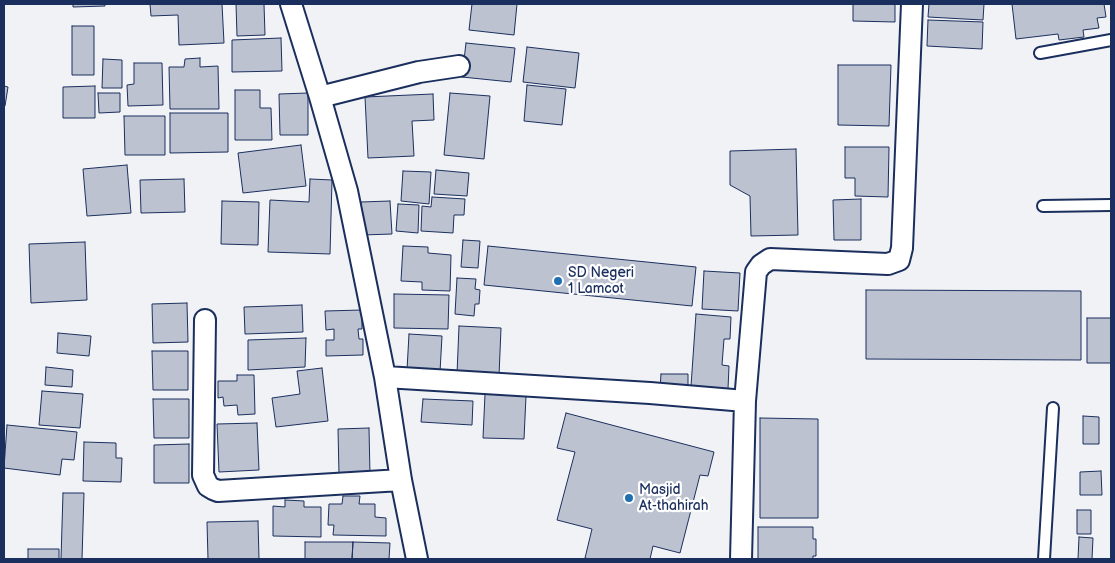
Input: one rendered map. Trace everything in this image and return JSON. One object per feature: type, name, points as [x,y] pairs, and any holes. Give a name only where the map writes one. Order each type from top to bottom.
[{"type":"street","points":[[291,4],[347,191],[386,377],[401,480],[417,559]]},
{"type":"street","points":[[741,559],[744,401],[756,272],[761,265],[770,259],[888,264],[899,260],[902,248],[912,4]]},
{"type":"street","points":[[320,97],[419,72],[459,66]]},
{"type":"street","points":[[205,320],[203,475],[208,486],[218,491],[401,480]]},
{"type":"street","points":[[386,377],[650,393],[744,401]]},
{"type":"lane","points":[[1040,53],[1111,40]]},
{"type":"lane","points":[[1043,206],[1111,205]]},
{"type":"lane","points":[[1044,559],[1053,408]]},
{"type":"building","points":[[73,4],[105,4],[105,6],[73,7]]},
{"type":"building","points":[[150,4],[222,4],[224,43],[179,45],[178,15],[151,16]]},
{"type":"building","points":[[236,4],[264,4],[265,35],[237,36]]},
{"type":"building","points":[[472,4],[517,4],[514,35],[469,30]]},
{"type":"building","points":[[853,4],[895,4],[895,22],[853,21]]},
{"type":"building","points":[[929,4],[984,4],[983,20],[928,17]]},
{"type":"building","points":[[1012,4],[1104,4],[1106,17],[1097,18],[1099,28],[1083,30],[1084,37],[1059,40],[1058,34],[1016,39]]},
{"type":"building","points":[[928,20],[983,22],[982,49],[927,46]]},
{"type":"building","points":[[72,26],[94,26],[94,75],[72,75]]},
{"type":"building","points":[[281,38],[282,71],[232,72],[232,40]]},
{"type":"building","points":[[466,43],[515,48],[511,82],[462,77]]},
{"type":"building","points":[[527,47],[579,53],[575,88],[523,82]]},
{"type":"building","points":[[200,58],[200,67],[218,66],[219,109],[170,109],[169,67],[184,67],[185,59]]},
{"type":"building","points":[[103,59],[122,60],[122,88],[102,88]]},
{"type":"building","points":[[134,63],[162,63],[163,105],[128,106],[127,85],[134,84]]},
{"type":"building","points":[[838,65],[891,65],[889,126],[838,125]]},
{"type":"building","points":[[527,85],[566,89],[562,125],[524,121]]},
{"type":"building","points":[[4,86],[8,87],[5,106],[4,106]]},
{"type":"building","points":[[95,86],[95,118],[63,118],[63,87]]},
{"type":"building","points":[[235,90],[260,90],[260,108],[271,108],[272,140],[235,140]]},
{"type":"building","points":[[98,93],[120,93],[120,112],[99,113]]},
{"type":"building","points":[[308,93],[308,135],[280,135],[279,94]]},
{"type":"building","points":[[450,93],[490,96],[484,159],[444,155]]},
{"type":"building","points":[[433,94],[434,120],[412,121],[414,156],[368,158],[365,97]]},
{"type":"building","points":[[170,113],[228,113],[228,152],[170,153]]},
{"type":"building","points":[[124,116],[165,116],[165,155],[125,155]]},
{"type":"building","points":[[301,145],[306,186],[243,193],[238,153]]},
{"type":"building","points":[[845,147],[889,147],[888,197],[855,196],[855,178],[845,178]]},
{"type":"building","points":[[796,149],[798,235],[751,236],[750,196],[730,185],[730,151]]},
{"type":"building","points":[[127,165],[131,213],[87,216],[83,169]]},
{"type":"building","points":[[436,170],[469,173],[467,196],[434,194]]},
{"type":"building","points":[[403,171],[431,172],[429,204],[401,201]]},
{"type":"building","points":[[184,179],[185,212],[141,213],[140,180]]},
{"type":"building","points":[[310,179],[332,180],[330,254],[268,252],[270,200],[309,202]]},
{"type":"building","points":[[432,197],[465,199],[464,215],[454,215],[453,233],[421,231],[422,206],[431,207]]},
{"type":"building","points":[[861,199],[861,240],[834,240],[833,200]]},
{"type":"building","points":[[222,201],[259,202],[258,245],[221,244]]},
{"type":"building","points":[[390,201],[392,234],[362,235],[361,202]]},
{"type":"building","points":[[398,204],[419,205],[418,233],[396,231]]},
{"type":"building","points":[[463,240],[480,241],[478,268],[461,267]]},
{"type":"building","points":[[85,242],[87,300],[31,303],[29,244]]},
{"type":"building","points":[[403,246],[428,247],[428,253],[451,255],[450,291],[422,290],[422,282],[401,281]]},
{"type":"building","points":[[488,246],[696,267],[692,306],[484,285]]},
{"type":"building","points":[[704,271],[740,273],[738,311],[702,309]]},
{"type":"building","points":[[457,278],[476,279],[475,289],[480,290],[479,304],[475,304],[474,316],[455,314]]},
{"type":"building","points":[[866,290],[1081,291],[1081,360],[866,359]]},
{"type":"building","points":[[394,294],[449,295],[448,329],[394,328]]},
{"type":"building","points":[[187,303],[188,342],[153,343],[152,304]]},
{"type":"building","points":[[302,305],[303,332],[245,334],[244,307]]},
{"type":"building","points":[[362,310],[362,329],[358,329],[359,339],[363,339],[363,355],[326,356],[326,340],[334,340],[334,329],[326,330],[325,311]]},
{"type":"building","points":[[696,314],[731,317],[730,339],[724,339],[722,365],[729,366],[728,389],[691,386]]},
{"type":"building","points":[[1087,318],[1111,318],[1111,363],[1087,363]]},
{"type":"building","points":[[459,326],[501,328],[499,376],[457,374]]},
{"type":"building","points":[[58,333],[91,336],[89,356],[57,353]]},
{"type":"building","points":[[409,334],[442,336],[440,372],[407,370]]},
{"type":"building","points":[[306,338],[305,367],[248,370],[248,340]]},
{"type":"building","points":[[152,351],[188,351],[188,390],[153,390]]},
{"type":"building","points":[[46,367],[73,370],[72,387],[45,385]]},
{"type":"building","points":[[322,368],[328,421],[276,427],[272,398],[300,394],[297,371]]},
{"type":"building","points":[[661,374],[688,374],[688,389],[660,389]]},
{"type":"building","points":[[237,375],[254,375],[255,414],[238,415],[237,405],[224,406],[223,397],[218,398],[218,381],[237,381]]},
{"type":"building","points":[[42,391],[83,394],[80,428],[39,425]]},
{"type":"building","points":[[485,394],[526,396],[524,439],[483,438]]},
{"type":"building","points":[[153,399],[189,399],[189,438],[154,438]]},
{"type":"building","points":[[423,399],[473,401],[472,425],[421,422]]},
{"type":"building","name":"Masjid At-thahirah","points":[[566,413],[714,452],[708,476],[700,475],[680,553],[653,546],[650,559],[585,558],[592,529],[557,520],[575,452],[557,448]]},
{"type":"building","points":[[1083,416],[1099,417],[1099,444],[1083,444]]},
{"type":"building","points":[[760,418],[818,419],[818,518],[760,518]]},
{"type":"building","points":[[257,423],[259,470],[219,472],[217,424]]},
{"type":"building","points":[[7,425],[77,432],[74,460],[62,459],[60,475],[4,468]]},
{"type":"building","points":[[369,428],[370,475],[339,475],[338,429]]},
{"type":"building","points":[[84,442],[116,443],[116,458],[122,458],[121,482],[83,481]]},
{"type":"building","points":[[189,444],[189,483],[154,483],[154,445]]},
{"type":"building","points":[[1101,471],[1102,495],[1080,495],[1080,472]]},
{"type":"building","points":[[63,493],[84,493],[82,559],[61,559]]},
{"type":"building","points":[[343,496],[360,496],[359,504],[375,504],[375,517],[386,518],[386,536],[333,535],[334,525],[328,525],[329,504],[342,504]]},
{"type":"building","points":[[285,500],[304,501],[304,507],[321,507],[321,537],[273,536],[273,506],[285,507]]},
{"type":"building","points":[[1077,510],[1091,510],[1091,534],[1077,534]]},
{"type":"building","points":[[258,521],[259,559],[208,559],[207,522]]},
{"type":"building","points":[[758,527],[813,527],[813,539],[816,539],[816,556],[813,556],[813,559],[758,559]]},
{"type":"building","points":[[1079,537],[1093,538],[1092,559],[1078,559]]},
{"type":"building","points":[[305,542],[353,542],[352,559],[305,559]]},
{"type":"building","points":[[353,542],[390,543],[389,559],[352,559]]},
{"type":"building","points":[[28,549],[59,549],[59,559],[28,559]]},
{"type":"place","name":"SD Negeri 1 Lamcot","points":[[558,281]]},
{"type":"place","name":"Masjid At-thahirah","points":[[629,498]]}]
